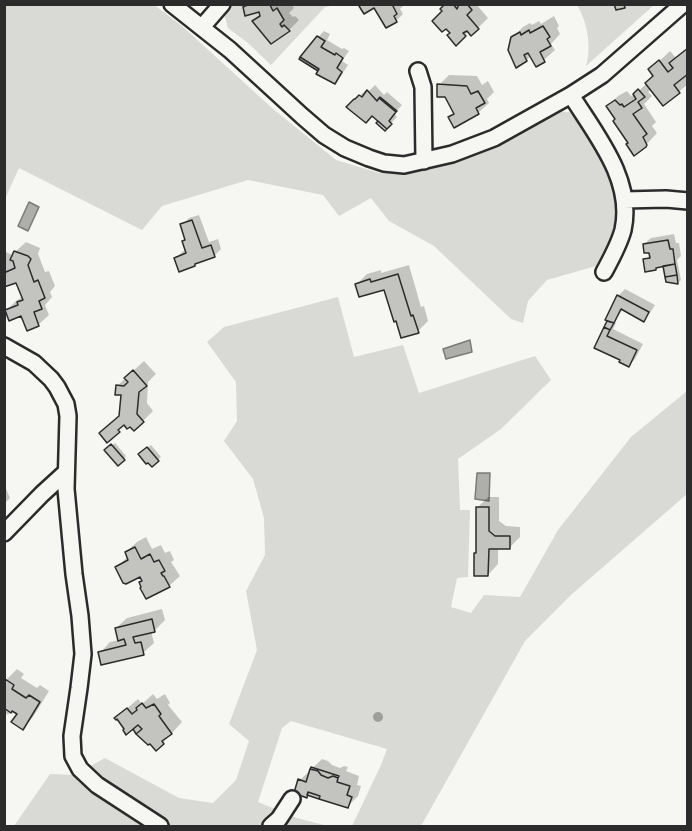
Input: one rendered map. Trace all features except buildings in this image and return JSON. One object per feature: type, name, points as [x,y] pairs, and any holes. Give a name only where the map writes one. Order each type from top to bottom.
[{"type":"street","points":[[172,4],[231,50],[313,127],[334,142],[384,163],[404,165],[452,154],[494,138],[571,95],[602,75],[683,4]]},
{"type":"street","points":[[202,27],[222,4]]},
{"type":"street","points":[[418,70],[423,87],[424,161]]},
{"type":"street","points":[[571,95],[608,154],[615,168],[624,200],[622,230],[604,272]]},
{"type":"street","points":[[624,200],[687,201]]},
{"type":"street","points":[[4,346],[34,363],[51,379],[66,404],[68,416],[65,473],[83,654],[72,736],[73,756],[80,769],[97,785],[160,826]]},
{"type":"street","points":[[4,533],[65,473]]},
{"type":"street","points":[[271,826],[279,819],[292,799]]},
{"type":"shaded area","points":[[153,4],[182,26],[272,108],[336,160],[379,173],[423,169],[463,157],[558,111],[574,113],[602,162],[613,188],[617,215],[610,241],[596,266],[547,280],[528,301],[523,323],[511,319],[434,246],[389,221],[371,198],[339,216],[323,195],[248,180],[162,206],[142,230],[19,168],[5,199],[5,5]]},
{"type":"shaded area","points":[[231,5],[336,5],[325,7],[271,65],[228,28],[224,13]]},
{"type":"shaded area","points":[[577,5],[654,5],[586,66],[589,51],[588,34]]},
{"type":"shaded area","points":[[29,202],[39,207],[28,231],[18,226]]},
{"type":"shaded area","points":[[338,297],[354,357],[403,345],[419,393],[535,356],[551,380],[501,429],[458,459],[460,510],[470,510],[468,577],[457,578],[451,607],[471,613],[484,595],[520,597],[558,530],[631,437],[687,391],[687,494],[572,594],[525,641],[421,826],[352,826],[387,749],[291,721],[282,728],[258,802],[297,818],[328,826],[14,826],[50,774],[74,775],[105,758],[179,798],[213,803],[236,780],[249,741],[229,724],[257,650],[246,591],[265,555],[264,518],[253,479],[224,441],[237,421],[236,382],[207,342],[224,327]]},
{"type":"shaded area","points":[[470,340],[472,352],[446,359],[443,349]]},
{"type":"shaded area","points":[[477,473],[490,473],[489,501],[475,499]]}]
